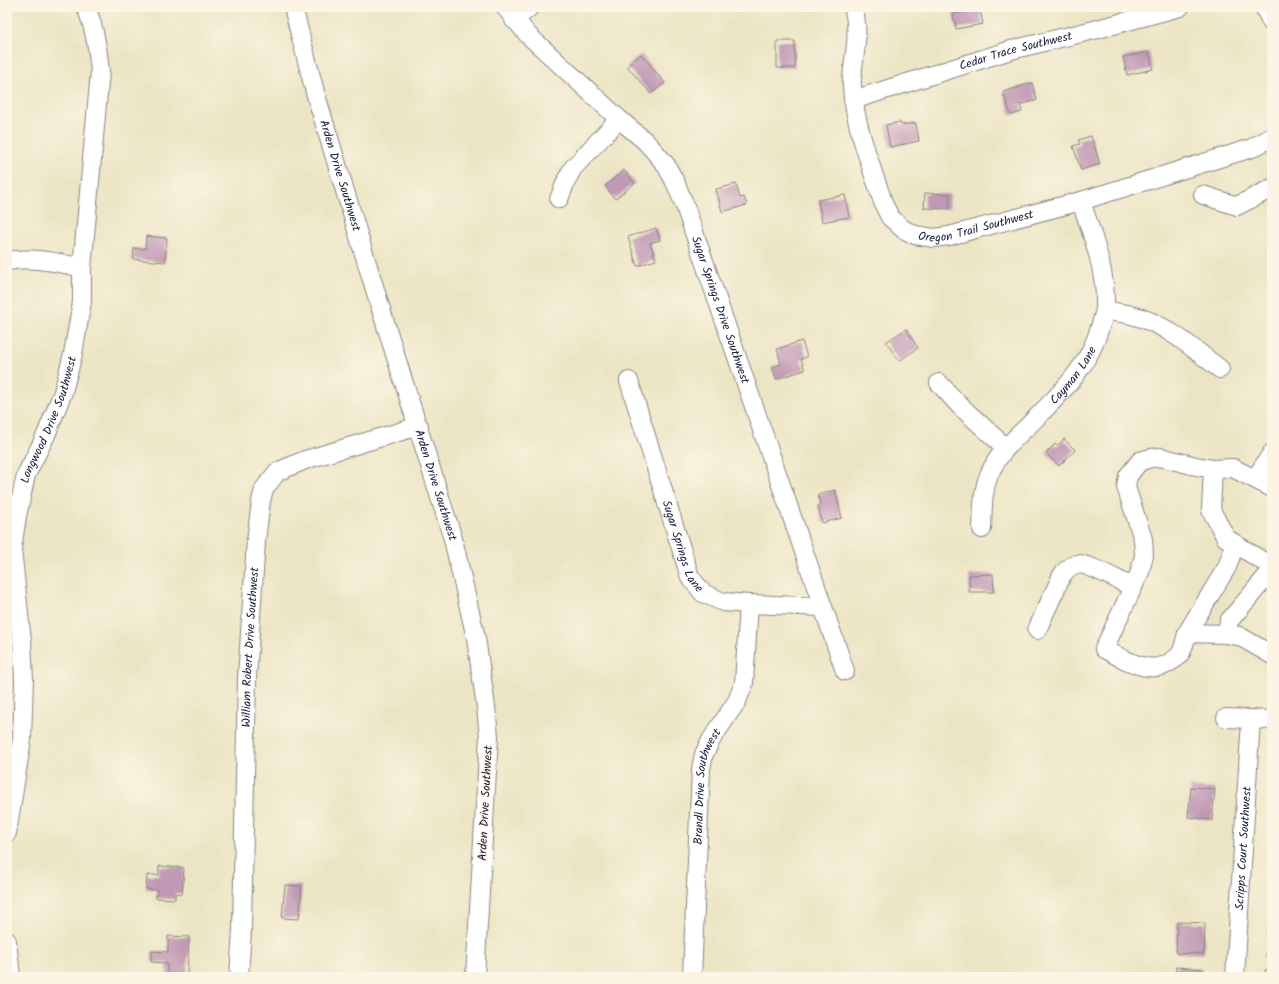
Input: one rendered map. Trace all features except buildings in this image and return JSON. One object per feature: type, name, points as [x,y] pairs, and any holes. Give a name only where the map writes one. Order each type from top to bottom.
[{"type":"street","name":"Longwood Drive Southwest","points":[[7,833],[22,739],[24,680],[22,641],[12,549],[17,516],[26,475],[46,435],[63,392],[73,354],[82,302],[82,268],[100,72],[95,32],[86,7]]},
{"type":"street","name":"Arden Drive Southwest","points":[[293,7],[315,92],[453,539],[476,638],[489,738],[475,977]]},
{"type":"street","points":[[509,13],[530,7]]},
{"type":"street","name":"Oregon Trail Southwest","points":[[853,7],[857,25],[857,36],[852,84],[853,100],[858,123],[884,205],[890,217],[903,229],[915,235],[934,238],[950,236],[1081,201],[1252,148],[1272,137]]},
{"type":"street","name":"Cedar Trace Southwest","points":[[853,100],[1011,50],[1108,27],[1180,7]]},
{"type":"street","points":[[1264,7],[1272,23]]},
{"type":"street","name":"Sugar Springs Drive Southwest","points":[[509,13],[528,35],[644,141],[666,165],[676,184],[685,206],[845,671]]},
{"type":"street","points":[[559,199],[567,179],[574,168],[619,119]]},
{"type":"street","points":[[1204,195],[1237,206],[1272,188]]},
{"type":"street","name":"Cayman Lane","points":[[982,529],[982,502],[989,475],[1006,448],[1077,375],[1087,360],[1094,344],[1104,311],[1105,294],[1102,269],[1081,201]]},
{"type":"street","points":[[7,261],[21,259],[38,260],[82,268]]},
{"type":"street","points":[[1104,311],[1136,316],[1155,324],[1171,333],[1220,368]]},
{"type":"street","name":"Sugar Springs Lane","points":[[629,381],[690,577],[703,593],[723,602],[823,607]]},
{"type":"street","points":[[939,383],[959,405],[1006,448]]},
{"type":"street","name":"William Robert Drive Southwest","points":[[239,977],[242,930],[247,678],[256,541],[264,489],[277,472],[305,460],[418,426]]},
{"type":"street","points":[[1255,479],[1272,453]]},
{"type":"street","points":[[1235,544],[1227,567],[1187,633],[1180,654],[1168,665],[1158,668],[1146,668],[1104,649],[1140,572],[1144,555],[1143,539],[1126,487],[1128,476],[1140,462],[1150,458],[1160,457],[1213,469],[1233,468],[1272,488]]},
{"type":"street","points":[[1213,469],[1211,510],[1226,538],[1272,567]]},
{"type":"street","points":[[1037,630],[1062,575],[1076,564],[1086,565],[1133,587]]},
{"type":"street","points":[[1226,634],[1229,621],[1272,570]]},
{"type":"street","name":"Brandl Drive Southwest","points":[[692,977],[701,768],[704,754],[710,740],[737,701],[744,683],[749,604]]},
{"type":"street","points":[[1187,633],[1226,634],[1239,636],[1272,655]]},
{"type":"street","points":[[1226,718],[1272,720]]},
{"type":"street","name":"Scripps Court Southwest","points":[[1235,977],[1251,719]]},
{"type":"street","points":[[7,941],[11,977]]}]
